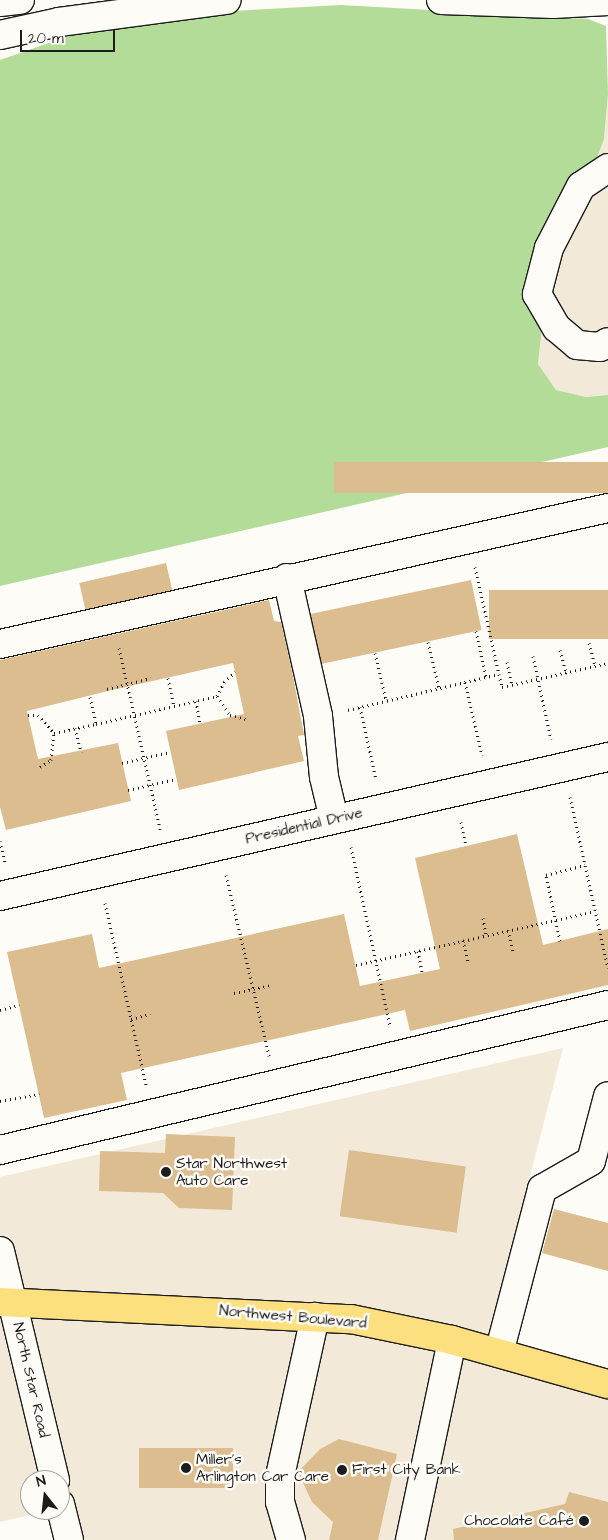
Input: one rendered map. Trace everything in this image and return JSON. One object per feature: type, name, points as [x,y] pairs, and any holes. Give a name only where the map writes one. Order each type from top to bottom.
[{"type":"main road","name":"Northwest Boulevard","points":[[6,1304],[219,1310],[351,1319],[452,1340],[608,1384]]},
{"type":"street","points":[[0,2],[20,0]]},
{"type":"street","points":[[0,35],[59,22],[227,0]]},
{"type":"street","points":[[441,0],[554,4],[608,1]]},
{"type":"street","points":[[608,168],[581,186],[549,248],[537,294],[557,328],[577,345],[600,347],[608,342]]},
{"type":"street","points":[[0,644],[287,578],[608,508]]},
{"type":"street","points":[[287,578],[318,716],[324,777],[339,818]]},
{"type":"street","name":"Presidential Drive","points":[[0,896],[608,757]]},
{"type":"street","points":[[0,1150],[608,1005]]},
{"type":"street","points":[[499,1353],[542,1189],[591,1161],[608,1096]]},
{"type":"street","name":"North Star Road","points":[[0,1251],[6,1304],[51,1470]]},
{"type":"street","points":[[291,1540],[280,1502],[280,1476],[315,1317]]},
{"type":"street","points":[[410,1540],[452,1340]]},
{"type":"street","points":[[64,1520],[69,1540]]},
{"type":"path","points":[[468,538],[502,687],[608,663]]},
{"type":"path","points":[[112,618],[166,858]]},
{"type":"path","points":[[476,631],[486,677]]},
{"type":"path","points":[[428,642],[439,688]]},
{"type":"path","points":[[589,643],[595,666]]},
{"type":"path","points":[[560,650],[566,673]]},
{"type":"path","points":[[375,654],[386,700]]},
{"type":"path","points":[[533,656],[537,679],[596,911],[608,968]]},
{"type":"path","points":[[507,662],[512,685]]},
{"type":"path","points":[[217,696],[224,682],[235,672]]},
{"type":"path","points":[[341,711],[499,674]]},
{"type":"path","points":[[107,689],[151,678]]},
{"type":"path","points":[[168,678],[174,706]]},
{"type":"path","points":[[465,682],[489,784]]},
{"type":"path","points":[[54,733],[217,696]]},
{"type":"path","points":[[217,696],[230,715],[246,719]]},
{"type":"path","points":[[90,697],[96,724]]},
{"type":"path","points":[[196,701],[200,723]]},
{"type":"path","points":[[360,707],[382,808]]},
{"type":"path","points":[[28,715],[38,715],[54,733],[51,760],[40,767]]},
{"type":"path","points":[[75,728],[81,752]]},
{"type":"path","points":[[122,763],[170,752]]},
{"type":"path","points":[[128,790],[176,779]]},
{"type":"path","points":[[339,818],[397,1056]]},
{"type":"path","points":[[219,845],[276,1084]]},
{"type":"path","points":[[560,941],[546,875],[584,865]]},
{"type":"path","points":[[99,873],[153,1114]]},
{"type":"path","points":[[356,965],[596,911]]},
{"type":"path","points":[[483,918],[486,935]]},
{"type":"path","points":[[508,930],[513,952]]},
{"type":"path","points":[[463,940],[468,962]]},
{"type":"path","points":[[418,950],[422,972]]},
{"type":"path","points":[[234,993],[272,985]]},
{"type":"path","points":[[0,1010],[19,1005]]},
{"type":"path","points":[[131,1019],[150,1014]]},
{"type":"path","points":[[0,1101],[39,1094]]},
{"type":"shaded area","points":[[608,94],[608,395],[586,397],[556,390],[538,365],[543,319],[552,279],[604,139]]},
{"type":"shaded area","points":[[563,1048],[487,1343],[608,1377],[608,1540],[63,1540],[62,1520],[70,1520],[70,1470],[20,1470],[20,1517],[0,1522],[0,1177]]},
{"type":"green space","points":[[341,5],[588,19],[606,26],[608,94],[604,139],[552,279],[543,319],[538,364],[556,390],[586,397],[608,395],[608,447],[0,586],[0,60],[86,30],[232,11]]},
{"type":"building","points":[[334,462],[608,462],[608,493],[334,493]]},
{"type":"building","points":[[166,563],[172,590],[86,610],[79,583]]},
{"type":"building","points":[[471,580],[482,630],[321,664],[311,614]]},
{"type":"building","points":[[489,590],[608,590],[608,639],[489,639]]},
{"type":"building","points":[[269,600],[274,621],[281,622],[292,671],[304,735],[298,736],[304,761],[179,790],[166,731],[244,714],[233,663],[108,691],[27,711],[38,759],[118,743],[131,801],[6,830],[0,807],[0,660]]},
{"type":"building","points":[[517,834],[543,945],[608,929],[608,985],[410,1031],[405,1010],[121,1073],[127,1100],[44,1118],[7,952],[92,934],[99,968],[344,914],[360,986],[440,969],[415,858]]},
{"type":"building","name":"Star Northwest Auto Care","points":[[166,1134],[235,1137],[232,1210],[179,1208],[163,1193],[99,1191],[100,1151],[165,1153]]},
{"type":"building","points":[[349,1150],[466,1166],[457,1233],[340,1216]]},
{"type":"building","points":[[554,1209],[608,1223],[608,1271],[542,1253]]},
{"type":"building","name":"First City Bank","points":[[339,1439],[397,1454],[378,1540],[329,1540],[333,1522],[312,1502],[298,1472],[320,1449]]},
{"type":"building","name":"Miller's Arlington Car Care","points":[[139,1448],[233,1448],[233,1488],[139,1488]]},
{"type":"building","points":[[569,1492],[608,1502],[608,1540],[454,1540],[453,1529],[565,1504]]},
{"type":"place","name":"Star Northwest Auto Care","points":[[166,1172]]},
{"type":"place","name":"Miller's Arlington Car Care","points":[[186,1468]]},
{"type":"place","name":"First City Bank","points":[[342,1470]]},
{"type":"place","name":"Chocolate Café","points":[[584,1521]]}]
